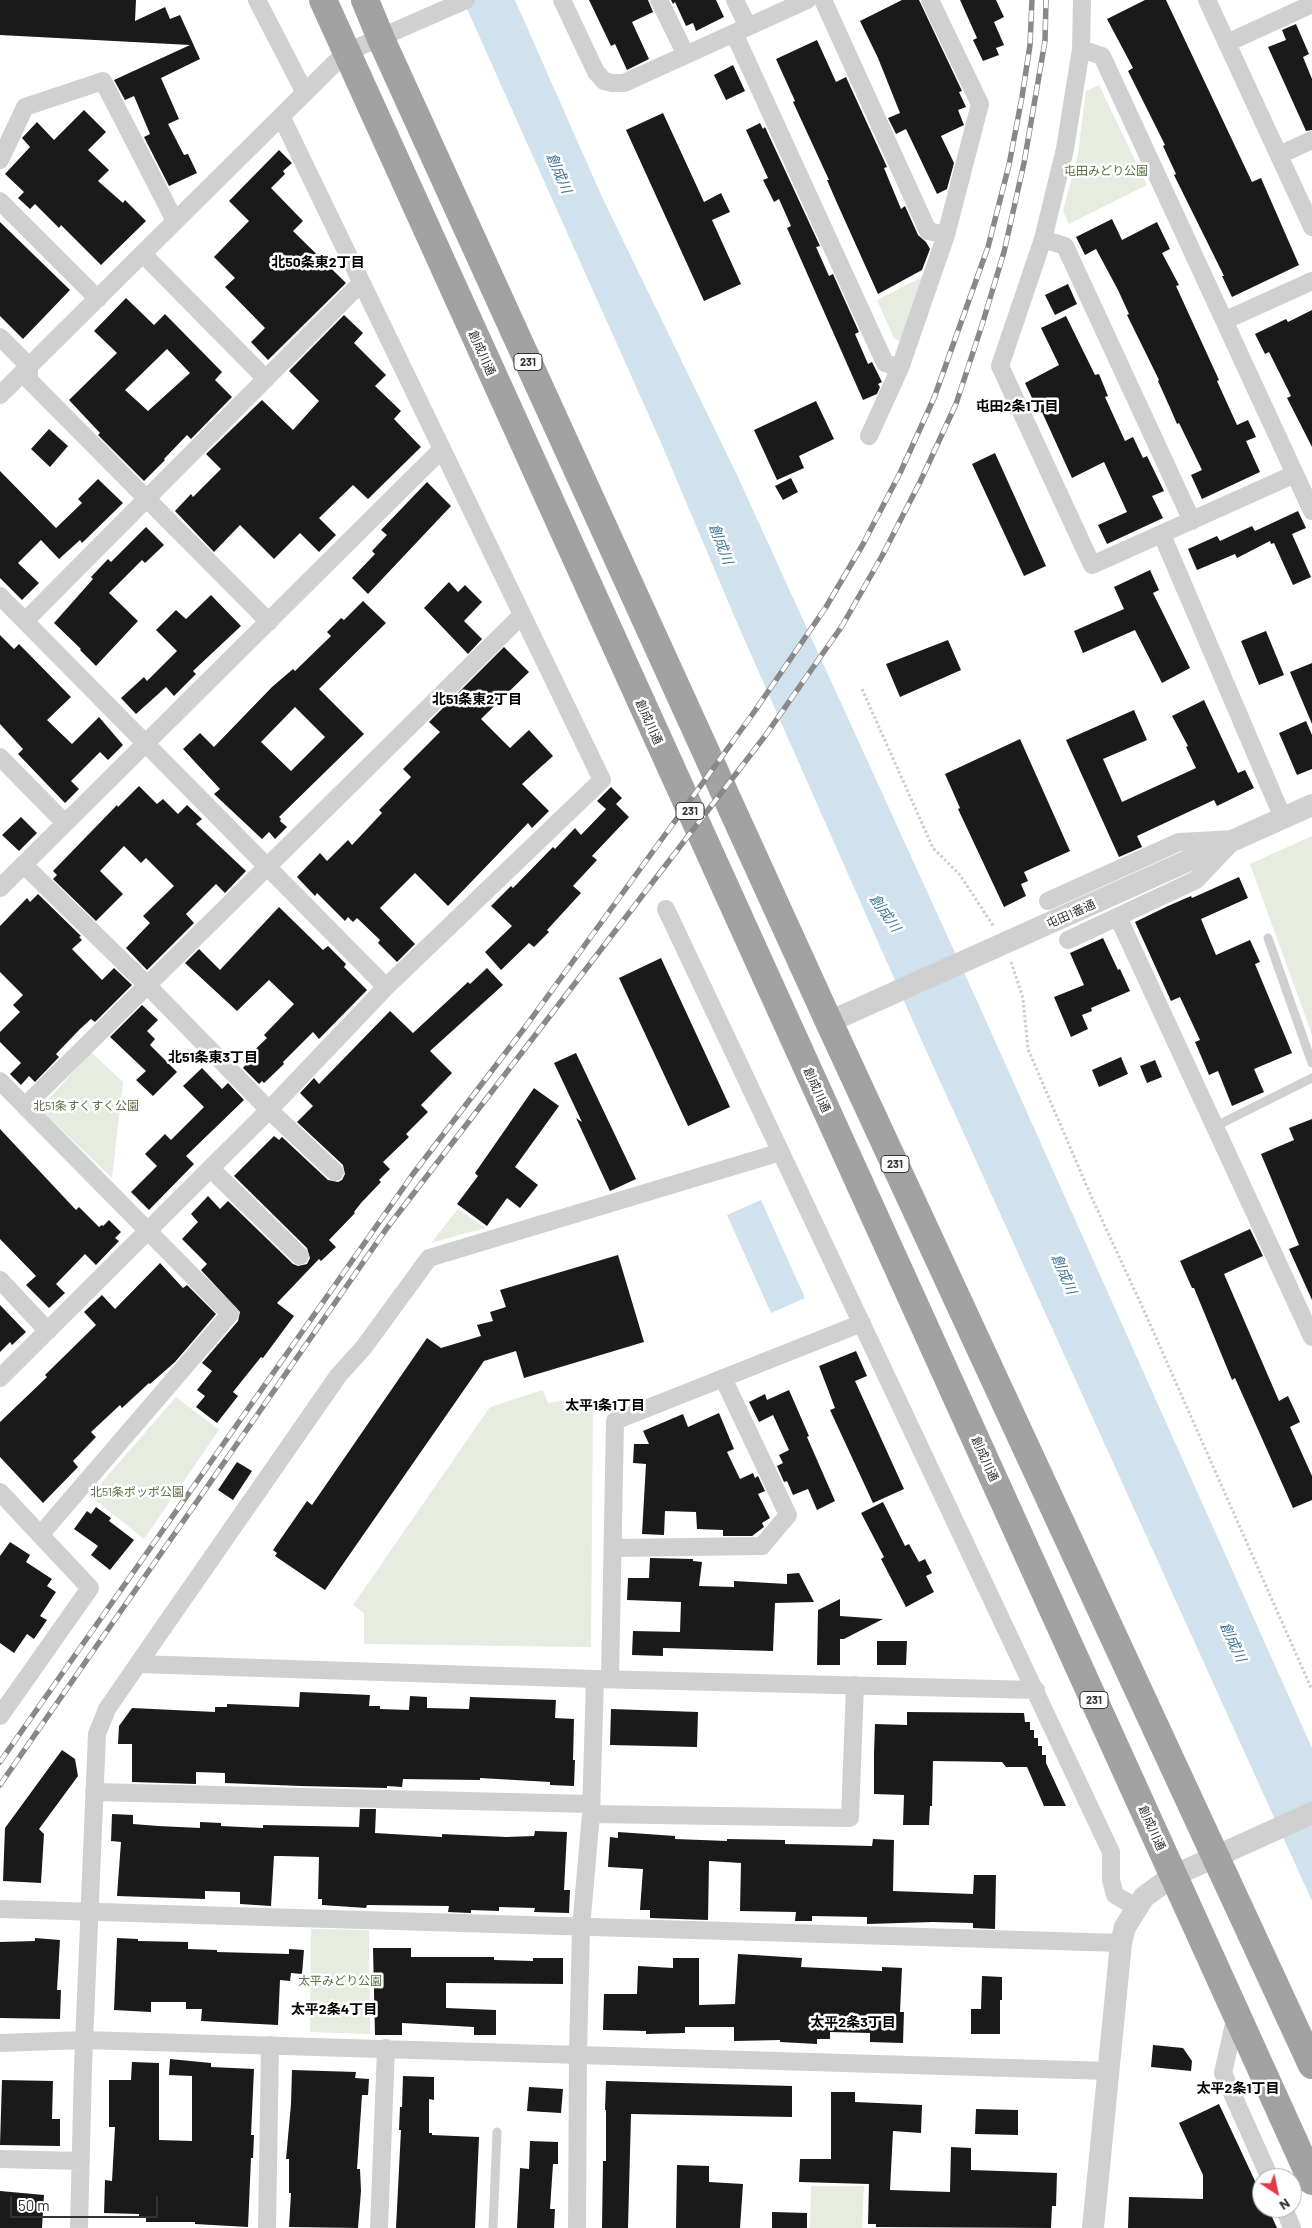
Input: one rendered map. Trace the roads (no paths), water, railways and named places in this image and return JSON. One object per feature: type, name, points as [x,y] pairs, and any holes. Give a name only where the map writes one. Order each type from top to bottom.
[{"type":"highway","name":"創成川通","points":[[322,0],[1312,2181]]},
{"type":"highway","name":"231","points":[[365,0],[829,1022],[1312,2065]]},
{"type":"street","points":[[257,0],[305,93]]},
{"type":"street","points":[[0,395],[98,300],[345,53],[466,0]]},
{"type":"street","points":[[562,0],[596,72],[604,81],[612,84],[624,83],[807,0]]},
{"type":"street","points":[[659,0],[686,55]]},
{"type":"street","points":[[736,0],[741,30],[885,362],[900,368]]},
{"type":"street","points":[[823,0],[928,231],[946,235]]},
{"type":"street","points":[[869,436],[900,368],[946,235],[980,104],[930,0]]},
{"type":"street","points":[[1082,0],[1081,48],[1065,149],[1043,239],[1000,366],[1092,565],[1295,474]]},
{"type":"street","points":[[1207,0],[1312,227]]},
{"type":"street","points":[[1227,43],[1312,4]]},
{"type":"street","points":[[1081,48],[1102,56],[1226,320],[1312,511]]},
{"type":"street","points":[[0,160],[25,107],[103,81],[175,221]]},
{"type":"street","points":[[0,1378],[211,1169],[386,987],[602,780],[281,116]]},
{"type":"street","points":[[1279,155],[1312,140]]},
{"type":"street","points":[[0,201],[98,300]]},
{"type":"street","points":[[1043,239],[1065,246],[1192,521]]},
{"type":"street","points":[[142,254],[266,379]]},
{"type":"street","points":[[1226,320],[1312,281]]},
{"type":"street","points":[[25,621],[362,283]]},
{"type":"street","points":[[0,337],[29,366],[29,380],[269,622]]},
{"type":"street","points":[[0,888],[442,450]]},
{"type":"street","points":[[1162,535],[1283,818]]},
{"type":"street","points":[[0,596],[386,987]]},
{"type":"street","points":[[25,1106],[522,615]]},
{"type":"street","points":[[0,757],[65,823]]},
{"type":"street","name":"屯田1番通","points":[[829,1022],[1312,805]]},
{"type":"street","points":[[1048,901],[1179,842],[1235,839]]},
{"type":"street","points":[[1068,940],[1196,880],[1235,839]]},
{"type":"street","points":[[24,865],[147,985],[269,1110],[335,1172]]},
{"type":"street","points":[[666,909],[1111,1852],[1111,1880],[1114,1895],[1136,1907]]},
{"type":"street","points":[[1118,917],[1311,1335]]},
{"type":"street","points":[[0,1081],[230,1314],[41,1534]]},
{"type":"street","points":[[79,2228],[84,2040],[97,1734],[107,1709],[338,1376],[364,1346],[430,1258],[781,1152]]},
{"type":"street","points":[[211,1169],[300,1256]]},
{"type":"street","points":[[0,1280],[48,1331]]},
{"type":"street","points":[[577,2228],[581,1928],[614,1548],[615,1421],[862,1322]]},
{"type":"street","points":[[614,1548],[762,1546],[788,1516],[723,1378]]},
{"type":"street","points":[[0,1492],[90,1588],[0,1716]]},
{"type":"street","points":[[138,1664],[602,1679],[1036,1690]]},
{"type":"street","points":[[94,1792],[850,1818],[855,1685]]},
{"type":"street","points":[[1093,2228],[1121,1943],[1125,1927],[1144,1897],[1174,1876],[1312,1813]]},
{"type":"street","points":[[0,1909],[1121,1943]]},
{"type":"street","points":[[1236,2014],[1223,2073],[1266,2168]]},
{"type":"street","points":[[0,2043],[84,2040],[1108,2071]]},
{"type":"street","points":[[267,2228],[270,2045]]},
{"type":"street","points":[[379,2228],[386,2048]]},
{"type":"street","points":[[0,2159],[81,2161]]},
{"type":"lane","points":[[1268,938],[1312,1063]]},
{"type":"lane","points":[[1214,1128],[1312,1078]]},
{"type":"lane","points":[[493,2228],[497,2132]]},
{"type":"water","name":"創成川","points":[[463,0],[515,0],[602,197],[737,475],[982,1012],[1312,1748],[1312,1901],[920,1037],[738,625],[659,438]]},
{"type":"water","points":[[761,1200],[805,1298],[771,1313],[727,1215]]},
{"type":"railway","points":[[0,1762],[413,1174],[526,1026],[752,715],[826,607],[862,546],[900,473],[934,398],[988,247],[1009,165],[1022,97],[1030,45],[1032,0]]},
{"type":"railway","points":[[0,1785],[387,1228],[765,736],[842,626],[882,556],[920,482],[956,404],[982,325],[1004,252],[1024,163],[1045,41],[1046,0]]},
{"type":"district","name":"北50条東2丁目","points":[[318,262]]},
{"type":"district","name":"屯田2条1丁目","points":[[1017,406]]},
{"type":"district","name":"北51条東2丁目","points":[[477,699]]},
{"type":"district","name":"北51条東3丁目","points":[[213,1057]]},
{"type":"district","name":"太平1条1丁目","points":[[605,1405]]},
{"type":"district","name":"太平2条4丁目","points":[[334,2009]]},
{"type":"district","name":"太平2条3丁目","points":[[853,2022]]},
{"type":"district","name":"太平2条1丁目","points":[[1238,2088]]},
{"type":"park label","name":"屯田みどり公園","points":[[1106,171]]},
{"type":"park label","name":"北51条すくすく公園","points":[[86,1106]]},
{"type":"park label","name":"北51条ポッポ公園","points":[[137,1492]]},
{"type":"park label","name":"太平みどり公園","points":[[340,1981]]}]
